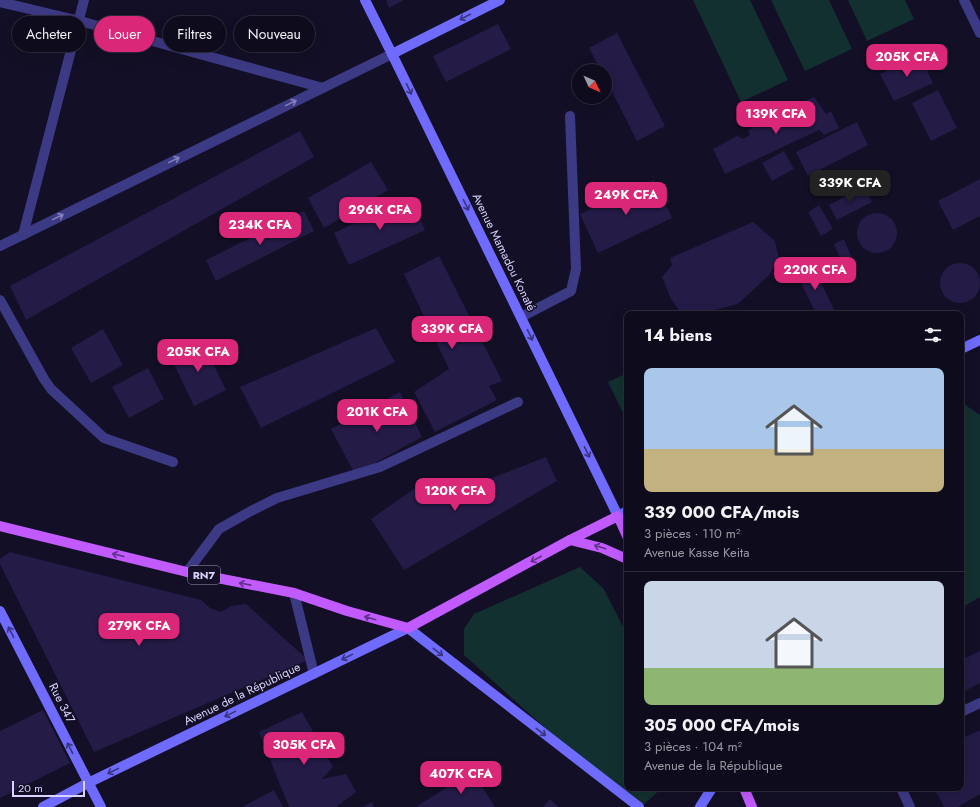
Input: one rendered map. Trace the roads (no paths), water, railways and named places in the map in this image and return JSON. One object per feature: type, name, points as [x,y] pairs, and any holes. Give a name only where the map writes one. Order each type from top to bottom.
[{"type":"main road","name":"Avenue Mamadou Konaté","points":[[365,0],[521,317],[622,514]]},
{"type":"main road","points":[[392,54],[500,0]]},
{"type":"main road","points":[[964,348],[980,340]]},
{"type":"main road","points":[[622,514],[570,540],[408,628],[639,807]]},
{"type":"main road","name":"RN7","points":[[0,526],[187,572],[294,593],[347,611],[408,628]]},
{"type":"main road","points":[[570,540],[602,548],[624,559]]},
{"type":"main road","name":"Rue 347","points":[[0,611],[101,807]]},
{"type":"main road","name":"Avenue de la République","points":[[43,807],[59,797],[408,628]]},
{"type":"main road","points":[[700,807],[710,791]]},
{"type":"main road","points":[[745,791],[752,807]]},
{"type":"street","points":[[81,16],[84,0]]},
{"type":"street","points":[[964,0],[980,32]]},
{"type":"street","points":[[0,2],[59,16]]},
{"type":"street","points":[[86,23],[322,88]]},
{"type":"street","points":[[22,235],[72,52]]},
{"type":"street","points":[[0,246],[392,54]]},
{"type":"street","points":[[521,317],[571,291],[576,270],[570,116]]},
{"type":"street","points":[[0,300],[51,389],[104,438],[173,462]]},
{"type":"street","points":[[187,572],[219,529],[251,511],[277,498],[380,467],[518,402]]},
{"type":"street","points":[[294,593],[314,674]]},
{"type":"street","points":[[964,711],[980,703]]},
{"type":"street","points":[[902,791],[910,807]]}]
